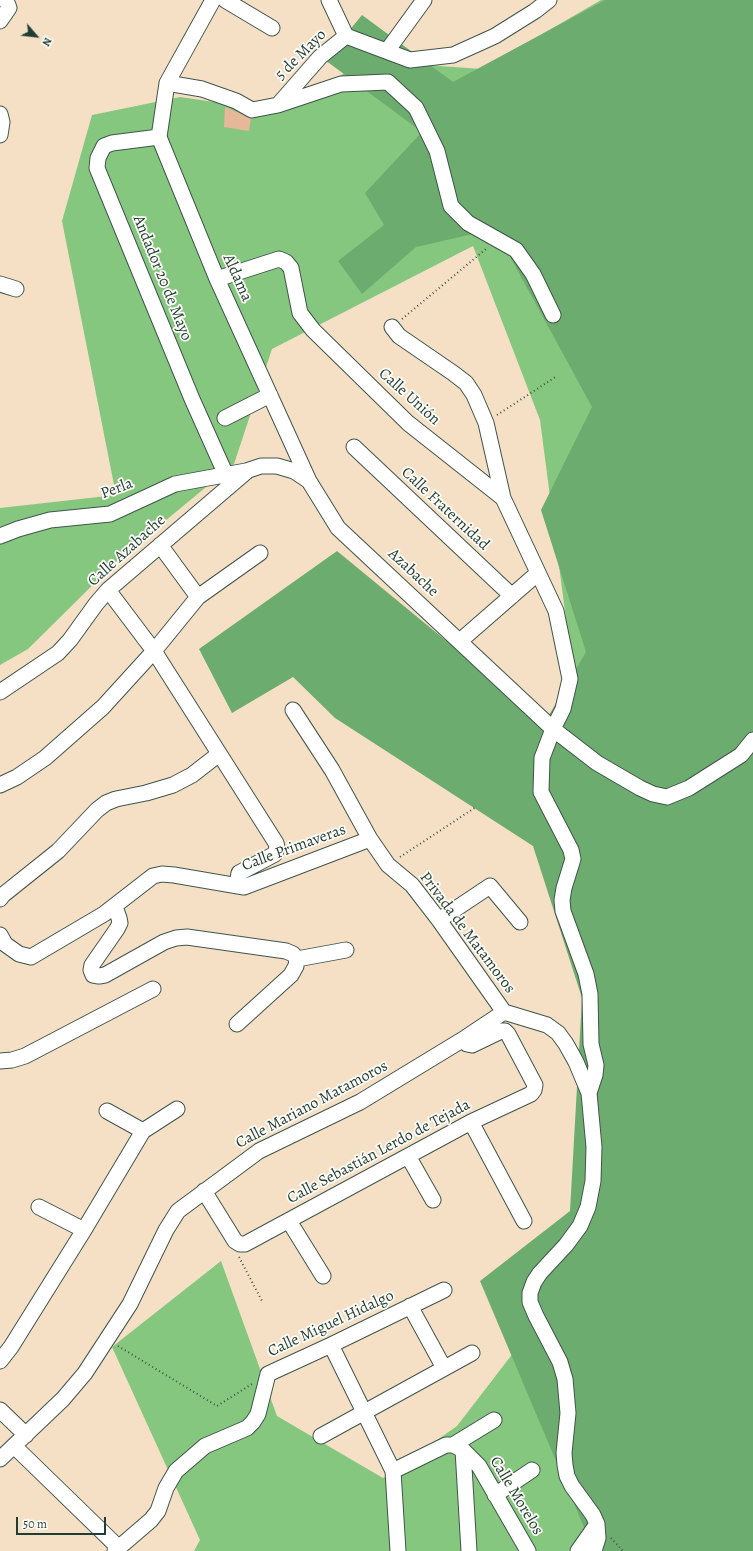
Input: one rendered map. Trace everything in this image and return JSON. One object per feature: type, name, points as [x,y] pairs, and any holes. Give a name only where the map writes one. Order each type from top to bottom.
[{"type":"street","points":[[159,137],[167,83],[213,0]]},
{"type":"street","points":[[225,0],[272,28]]},
{"type":"street","points":[[329,0],[346,36]]},
{"type":"street","points":[[387,51],[424,0]]},
{"type":"street","name":"5 de Mayo","points":[[278,105],[320,57],[346,36],[410,60],[453,55],[495,36],[535,11],[549,0]]},
{"type":"street","points":[[0,21],[8,4]]},
{"type":"street","points":[[167,83],[202,88],[236,101],[252,110],[278,105],[341,84],[388,82],[416,108],[437,151],[451,206],[468,223],[516,250],[533,274],[553,315]]},
{"type":"street","points":[[0,114],[2,122],[0,135]]},
{"type":"street","name":"Aldama","points":[[159,137],[217,279],[309,481]]},
{"type":"street","name":"Andador 20 de Mayo","points":[[159,137],[112,143],[104,146],[98,158],[98,168],[192,399],[226,475]]},
{"type":"street","name":"Calle Unión","points":[[217,279],[279,259],[286,262],[291,268],[300,312],[313,330],[408,423],[503,498]]},
{"type":"street","points":[[0,284],[16,289]]},
{"type":"street","points":[[392,327],[399,336],[453,373],[466,384],[474,395],[486,423],[503,498],[556,611],[570,679],[563,709],[553,729],[542,758],[541,792],[571,850],[573,859],[562,900],[563,911],[586,974],[590,994],[591,1044],[596,1065],[595,1075],[589,1093]]},
{"type":"street","points":[[225,418],[270,395]]},
{"type":"street","name":"Calle Fraternidad","points":[[354,447],[512,596]]},
{"type":"street","name":"Azabache","points":[[246,471],[261,466],[277,466],[294,471],[309,481],[338,528],[553,729],[597,763],[640,788],[653,794],[667,797],[689,788],[741,755],[753,740]]},
{"type":"street","name":"Perla","points":[[0,536],[50,520],[110,514],[175,484],[246,471]]},
{"type":"street","name":"Calle Azabache","points":[[0,692],[58,653],[70,640],[108,590],[246,471]]},
{"type":"street","points":[[160,545],[198,597]]},
{"type":"street","points":[[0,786],[17,777],[45,758],[103,707],[154,651],[198,597],[260,553]]},
{"type":"street","points":[[460,641],[538,573]]},
{"type":"street","points":[[108,590],[154,651],[276,843],[277,847],[275,854],[239,873],[238,886]]},
{"type":"street","name":"Privada de Matamoros","points":[[292,710],[332,770],[370,839],[388,865],[412,885],[439,920],[504,1012]]},
{"type":"street","points":[[0,899],[2,895],[58,851],[97,810],[106,803],[116,799],[146,793],[173,785],[192,775],[219,754]]},
{"type":"street","name":"Calle Primaveras","points":[[0,935],[5,944],[19,954],[31,957],[115,907],[153,876],[162,874],[174,875],[244,887],[370,839]]},
{"type":"street","points":[[439,920],[490,886],[520,922]]},
{"type":"street","points":[[115,907],[120,923],[118,929],[92,965],[91,970],[93,975],[105,975],[164,942],[176,938],[187,937],[286,951],[293,954],[297,959],[292,975],[237,1024]]},
{"type":"street","points":[[297,959],[346,950]]},
{"type":"street","points":[[0,1061],[12,1060],[25,1056],[153,989]]},
{"type":"street","points":[[504,1012],[547,1025],[558,1033],[576,1062],[589,1093],[594,1147],[594,1181],[588,1207],[580,1226],[566,1245],[540,1273],[534,1282],[530,1293],[530,1302],[560,1362],[565,1379],[568,1413],[564,1453],[565,1465],[572,1486],[598,1524],[598,1538],[594,1551]]},
{"type":"street","name":"Calle Mariano Matamoros","points":[[0,1459],[63,1399],[85,1373],[108,1340],[130,1304],[172,1219],[178,1211],[259,1151],[360,1102],[462,1040],[504,1012]]},
{"type":"street","name":"Calle Sebastián Lerdo de Tejada","points":[[240,1244],[245,1244],[289,1221],[471,1122],[531,1094],[534,1090],[536,1086],[505,1031],[501,1031],[472,1044],[467,1044],[462,1040]]},
{"type":"street","points":[[0,1361],[11,1347],[84,1230],[143,1130],[177,1109]]},
{"type":"street","points":[[107,1111],[143,1130]]},
{"type":"street","points":[[471,1122],[524,1221]]},
{"type":"street","points":[[408,1156],[433,1200]]},
{"type":"street","points":[[204,1191],[235,1241],[240,1244]]},
{"type":"street","points":[[39,1207],[84,1230]]},
{"type":"street","points":[[289,1221],[323,1276]]},
{"type":"street","name":"Calle Miguel Hidalgo","points":[[268,1374],[444,1290]]},
{"type":"street","points":[[410,1306],[444,1368]]},
{"type":"street","points":[[331,1345],[363,1413],[393,1471],[398,1551]]},
{"type":"street","points":[[322,1436],[472,1353]]},
{"type":"street","points":[[14,1446],[117,1550],[155,1515],[162,1501],[166,1488],[176,1471],[205,1446],[247,1428],[254,1422],[258,1414],[268,1374]]},
{"type":"street","points":[[0,1410],[26,1435]]},
{"type":"street","points":[[458,1448],[494,1420]]},
{"type":"street","points":[[393,1471],[446,1445],[458,1448]]},
{"type":"street","points":[[458,1448],[469,1551]]},
{"type":"street","name":"Calle Morelos","points":[[458,1448],[479,1466],[528,1551]]},
{"type":"street","points":[[495,1495],[532,1470]]},
{"type":"street","points":[[578,1551],[598,1524]]},
{"type":"path","points":[[392,327],[498,239]]},
{"type":"path","points":[[486,423],[557,376]]},
{"type":"path","points":[[388,865],[476,807]]},
{"type":"path","points":[[240,1244],[240,1260],[262,1300]]},
{"type":"path","points":[[108,1340],[217,1406],[268,1374]]},
{"type":"green space","points":[[601,0],[753,0],[753,1551],[194,1551],[200,1540],[112,1347],[221,1261],[277,1416],[383,1478],[457,1426],[537,1322],[595,1202],[570,650],[540,420],[473,246],[272,349],[234,464],[119,559],[28,649],[0,665],[0,508],[116,495],[62,221],[92,115],[180,97],[271,110],[369,61],[482,69]]},
{"type":"green space","points":[[605,0],[753,0],[753,1551],[594,1551],[480,1281],[570,1211],[582,998],[533,846],[335,718],[293,677],[232,713],[199,649],[337,551],[545,722],[586,652],[541,510],[592,407],[495,229],[416,247],[362,294],[338,261],[384,225],[365,193],[422,132],[325,60],[362,15],[453,82]]},
{"type":"building","points":[[225,107],[251,118],[249,131],[224,127]]}]
